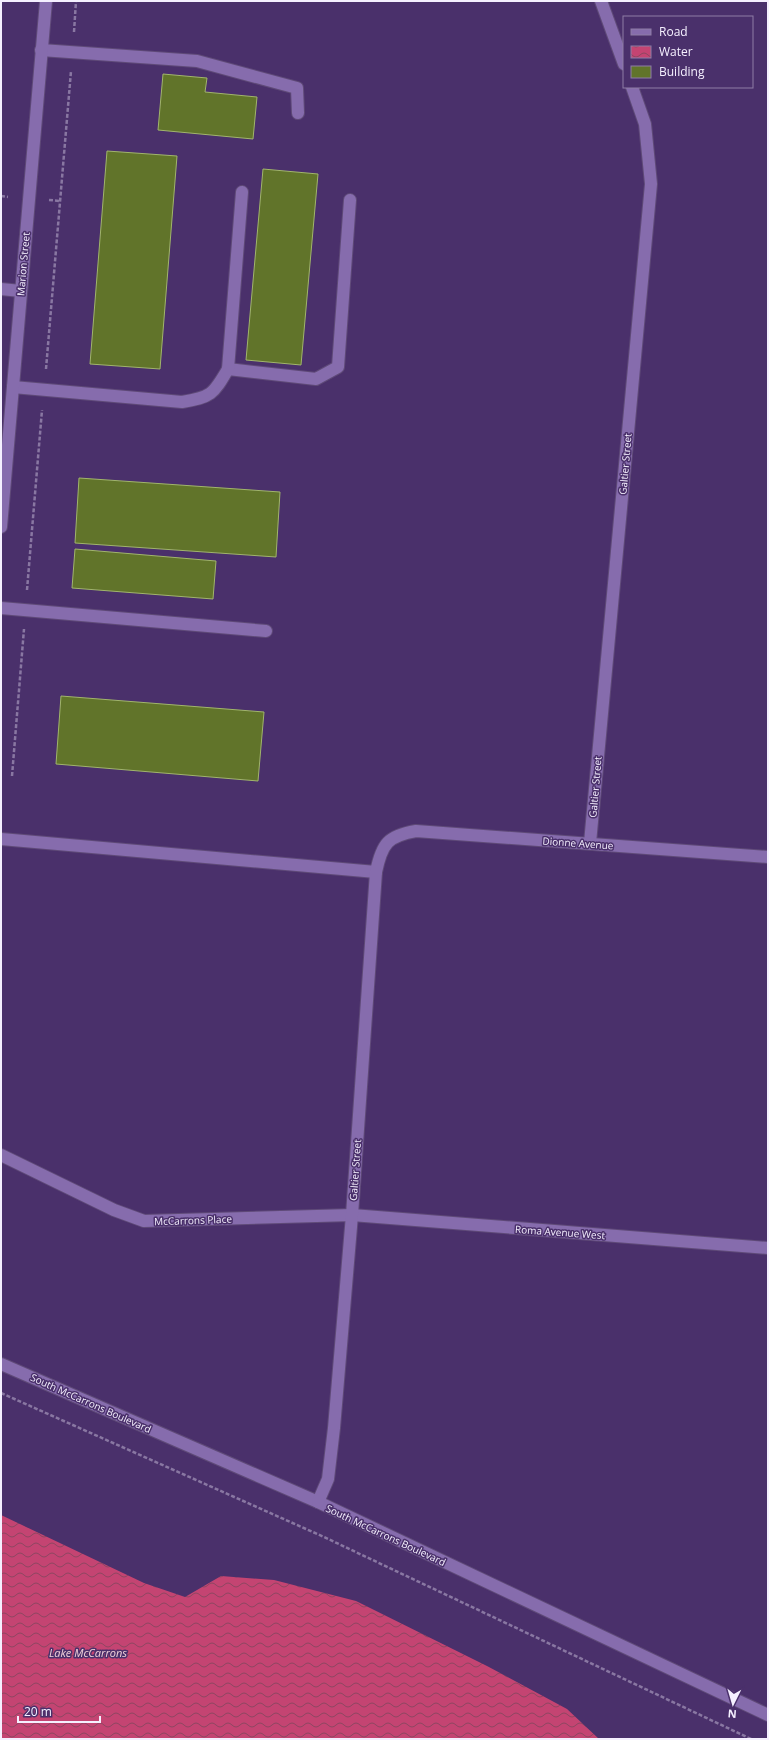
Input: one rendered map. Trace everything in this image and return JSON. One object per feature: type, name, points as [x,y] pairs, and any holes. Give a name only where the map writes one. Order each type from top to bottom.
[{"type":"street","name":"Marion Street","points":[[1,527],[2,500],[46,1]]},
{"type":"street","points":[[601,1],[623,61]]},
{"type":"street","points":[[41,50],[197,61],[298,88],[298,113]]},
{"type":"street","name":"Galtier Street","points":[[590,843],[652,184],[645,124],[632,88]]},
{"type":"street","points":[[13,387],[182,402],[206,397],[219,385],[228,369],[242,192]]},
{"type":"street","points":[[228,369],[316,379],[338,367],[350,200]]},
{"type":"street","points":[[1,289],[21,291]]},
{"type":"street","points":[[1,608],[266,631]]},
{"type":"street","name":"Dionne Avenue","points":[[390,838],[401,833],[416,830],[768,857]]},
{"type":"street","name":"Galtier Street","points":[[318,1502],[328,1479],[352,1215],[376,872],[380,853],[390,838]]},
{"type":"street","points":[[1,839],[376,872]]},
{"type":"street","name":"McCarrons Place","points":[[1,1155],[114,1210],[144,1221],[352,1215]]},
{"type":"street","name":"Roma Avenue West","points":[[352,1215],[768,1248]]},
{"type":"street","name":"South McCarrons Boulevard","points":[[1,1364],[318,1502],[768,1714]]},
{"type":"path","points":[[1,196],[7,197]]},
{"type":"path","points":[[1,1393],[324,1537],[751,1739]]},
{"type":"water","name":"Lake McCarrons","points":[[1,1515],[144,1583],[185,1597],[221,1576],[274,1580],[356,1601],[487,1666],[567,1709],[599,1739],[1,1739]]},
{"type":"building","points":[[163,74],[207,78],[205,92],[257,97],[253,139],[158,130]]},
{"type":"building","points":[[107,151],[177,156],[160,369],[90,364]]},
{"type":"building","points":[[263,169],[318,174],[301,365],[246,360]]},
{"type":"building","points":[[79,478],[280,492],[276,557],[75,543]]},
{"type":"building","points":[[75,549],[216,561],[213,599],[72,588]]},
{"type":"building","points":[[61,696],[264,712],[258,781],[56,764]]}]
